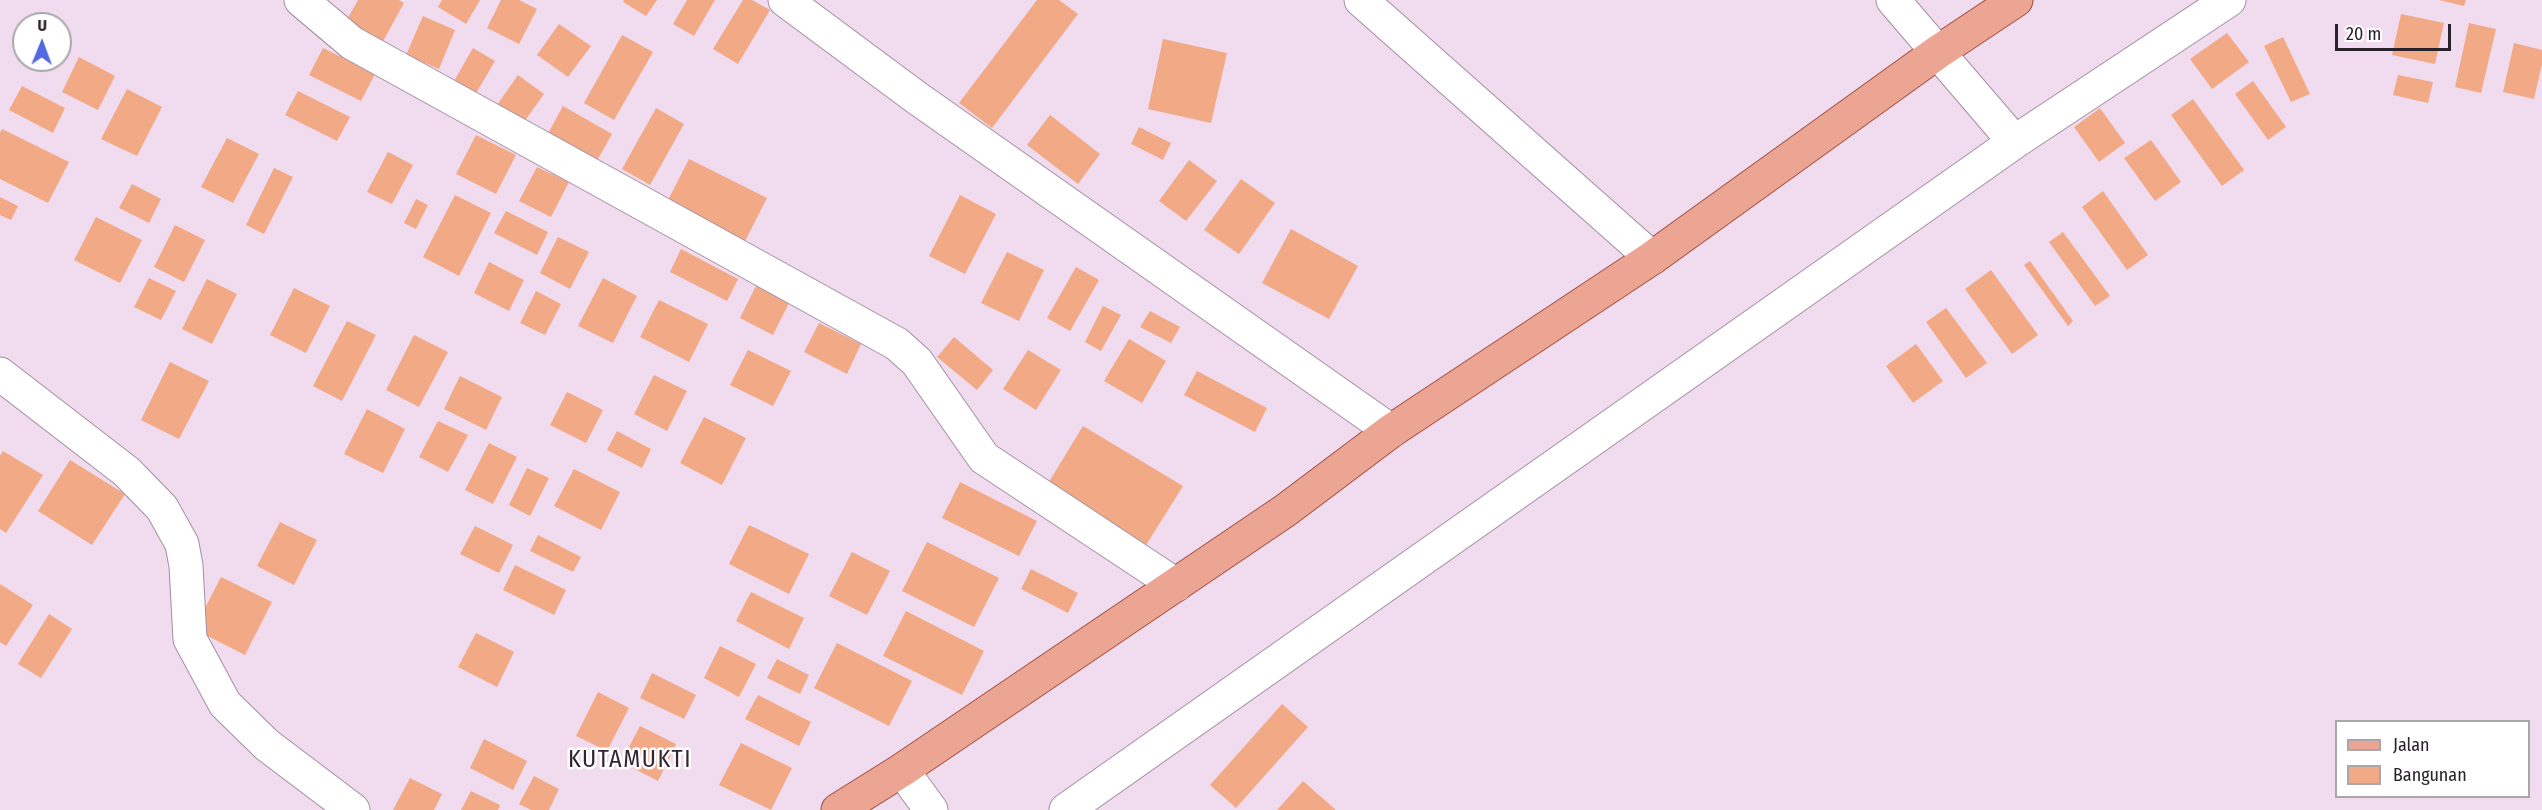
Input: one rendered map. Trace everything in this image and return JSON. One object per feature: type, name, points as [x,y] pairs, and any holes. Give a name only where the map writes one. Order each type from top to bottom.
[{"type":"main road","points":[[837,810],[916,790],[1176,585],[1286,510],[1391,431],[1652,258],[2016,0]]},
{"type":"street","points":[[301,0],[352,44],[897,344],[917,362],[984,458],[1176,585]]},
{"type":"street","points":[[785,0],[918,98],[1391,431]]},
{"type":"street","points":[[1362,0],[1652,258]]},
{"type":"street","points":[[1893,0],[2011,137]]},
{"type":"street","points":[[1066,810],[2011,137],[2229,0]]},
{"type":"street","points":[[0,374],[127,472],[162,508],[182,544],[186,566],[190,639],[225,704],[267,745],[353,810]]},
{"type":"building","points":[[358,0],[399,0],[404,3],[382,43],[345,23]]},
{"type":"building","points":[[442,0],[480,0],[466,24],[438,7]]},
{"type":"building","points":[[501,0],[519,0],[537,9],[519,44],[487,28]]},
{"type":"building","points":[[624,0],[657,0],[646,16],[623,2]]},
{"type":"building","points":[[687,0],[715,0],[694,36],[673,24]]},
{"type":"building","points":[[743,0],[752,0],[770,10],[738,64],[713,49]]},
{"type":"building","points":[[1037,0],[1059,0],[1078,14],[992,128],[959,103]]},
{"type":"building","points":[[2439,0],[2466,0],[2464,6]]},
{"type":"building","points":[[2401,14],[2444,23],[2435,64],[2392,55]]},
{"type":"building","points":[[423,16],[455,30],[439,69],[406,55]]},
{"type":"building","points":[[2469,23],[2496,29],[2481,93],[2455,87]]},
{"type":"building","points":[[559,24],[591,46],[568,77],[537,55]]},
{"type":"building","points":[[2227,33],[2249,62],[2212,89],[2190,59]]},
{"type":"building","points":[[622,35],[653,52],[614,120],[584,103]]},
{"type":"building","points":[[2283,37],[2310,94],[2291,102],[2264,46]]},
{"type":"building","points":[[1163,39],[1227,53],[1211,123],[1148,109]]},
{"type":"building","points":[[2514,43],[2542,50],[2542,64],[2534,99],[2503,92]]},
{"type":"building","points":[[323,48],[375,74],[361,101],[309,75]]},
{"type":"building","points":[[473,48],[495,61],[472,100],[450,88]]},
{"type":"building","points":[[79,57],[115,76],[98,110],[62,92]]},
{"type":"building","points":[[518,75],[544,94],[516,133],[490,115]]},
{"type":"building","points":[[2398,75],[2433,82],[2428,103],[2393,95]]},
{"type":"building","points":[[2253,81],[2286,127],[2268,140],[2235,94]]},
{"type":"building","points":[[22,86],[65,108],[53,133],[9,110]]},
{"type":"building","points":[[127,89],[162,107],[137,156],[101,139]]},
{"type":"building","points":[[298,91],[350,117],[337,141],[285,115]]},
{"type":"building","points":[[2193,99],[2244,170],[2222,186],[2171,115]]},
{"type":"building","points":[[563,106],[612,134],[594,166],[545,139]]},
{"type":"building","points":[[656,108],[684,124],[650,185],[622,169]]},
{"type":"building","points":[[2100,108],[2125,143],[2099,162],[2074,127]]},
{"type":"building","points":[[1050,115],[1100,154],[1078,184],[1027,145]]},
{"type":"building","points":[[1139,127],[1171,143],[1163,160],[1131,144]]},
{"type":"building","points":[[2,129],[69,162],[48,203],[0,179],[0,133]]},
{"type":"building","points":[[476,135],[516,155],[496,194],[456,174]]},
{"type":"building","points":[[227,138],[259,154],[233,203],[201,187]]},
{"type":"building","points":[[2151,140],[2181,182],[2155,201],[2124,158]]},
{"type":"building","points":[[388,152],[413,165],[392,204],[367,192]]},
{"type":"building","points":[[689,159],[767,198],[743,245],[665,206]]},
{"type":"building","points":[[1189,160],[1217,181],[1186,221],[1159,201]]},
{"type":"building","points":[[537,167],[569,182],[551,217],[519,201]]},
{"type":"building","points":[[274,168],[293,177],[264,234],[246,225]]},
{"type":"building","points":[[1241,179],[1275,203],[1239,254],[1204,230]]},
{"type":"building","points":[[132,184],[161,199],[149,223],[119,208]]},
{"type":"building","points":[[2103,191],[2148,255],[2127,270],[2082,207]]},
{"type":"building","points":[[455,195],[491,213],[459,276],[423,257]]},
{"type":"building","points":[[960,195],[996,214],[965,274],[929,256]]},
{"type":"building","points":[[0,197],[18,206],[11,220],[0,215]]},
{"type":"building","points":[[416,199],[428,205],[416,229],[404,223]]},
{"type":"building","points":[[506,211],[548,232],[537,255],[494,233]]},
{"type":"building","points":[[96,217],[142,240],[120,283],[74,260]]},
{"type":"building","points":[[175,225],[205,240],[184,282],[154,267]]},
{"type":"building","points":[[1291,229],[1358,266],[1329,319],[1262,283]]},
{"type":"building","points":[[2063,232],[2110,296],[2095,306],[2049,242]]},
{"type":"building","points":[[558,237],[589,252],[570,289],[540,273]]},
{"type":"building","points":[[681,249],[738,279],[727,301],[670,272]]},
{"type":"building","points":[[1007,252],[1044,270],[1019,321],[981,303]]},
{"type":"building","points":[[2030,261],[2073,321],[2068,326],[2024,265]]},
{"type":"building","points":[[489,262],[524,280],[509,311],[474,293]]},
{"type":"building","points":[[1076,267],[1099,280],[1070,331],[1047,318]]},
{"type":"building","points":[[1991,270],[2038,335],[2012,354],[1965,289]]},
{"type":"building","points":[[149,278],[176,291],[161,320],[134,307]]},
{"type":"building","points":[[603,278],[637,296],[613,343],[578,326]]},
{"type":"building","points":[[207,279],[237,294],[212,344],[182,329]]},
{"type":"building","points":[[756,286],[789,303],[773,335],[740,318]]},
{"type":"building","points":[[294,288],[330,306],[306,353],[270,335]]},
{"type":"building","points":[[536,291],[561,304],[545,335],[520,323]]},
{"type":"building","points":[[659,300],[708,324],[689,362],[640,337]]},
{"type":"building","points":[[1103,306],[1121,315],[1101,351],[1085,342]]},
{"type":"building","points":[[1946,308],[1987,363],[1966,378],[1926,322]]},
{"type":"building","points":[[1150,311],[1180,327],[1171,343],[1140,327]]},
{"type":"building","points":[[347,321],[376,335],[342,401],[313,386]]},
{"type":"building","points":[[819,323],[861,344],[847,374],[804,352]]},
{"type":"building","points":[[414,335],[448,352],[419,407],[386,390]]},
{"type":"building","points":[[954,337],[993,370],[977,390],[937,357]]},
{"type":"building","points":[[1129,339],[1166,361],[1142,403],[1104,381]]},
{"type":"building","points":[[1916,344],[1943,381],[1913,403],[1886,366]]},
{"type":"building","points":[[748,350],[791,371],[773,406],[730,385]]},
{"type":"building","points":[[1028,350],[1061,370],[1036,410],[1003,389]]},
{"type":"building","points":[[170,362],[209,381],[179,439],[141,420]]},
{"type":"building","points":[[1197,371],[1267,408],[1255,432],[1184,395]]},
{"type":"building","points":[[654,375],[687,391],[667,431],[634,414]]},
{"type":"building","points":[[460,376],[502,397],[486,430],[444,409]]},
{"type":"building","points":[[567,392],[603,410],[586,443],[550,425]]},
{"type":"building","points":[[367,409],[405,429],[383,473],[344,454]]},
{"type":"building","points":[[704,417],[746,438],[722,485],[680,463]]},
{"type":"building","points":[[438,421],[468,435],[448,472],[419,457]]},
{"type":"building","points":[[1083,426],[1183,486],[1143,550],[1044,490]]},
{"type":"building","points":[[617,431],[651,449],[642,468],[607,450]]},
{"type":"building","points":[[489,443],[517,457],[493,504],[465,490]]},
{"type":"building","points":[[3,451],[43,475],[6,533],[0,529],[0,456]]},
{"type":"building","points":[[70,460],[125,494],[92,545],[38,511]]},
{"type":"building","points":[[527,468],[549,478],[530,516],[509,505]]},
{"type":"building","points":[[574,469],[620,492],[601,530],[554,506]]},
{"type":"building","points":[[960,482],[1037,521],[1019,556],[942,518]]},
{"type":"building","points":[[280,522],[317,540],[294,585],[257,566]]},
{"type":"building","points":[[749,525],[809,554],[789,594],[729,564]]},
{"type":"building","points":[[475,526],[513,545],[499,573],[460,554]]},
{"type":"building","points":[[538,535],[581,557],[573,572],[530,551]]},
{"type":"building","points":[[927,542],[999,578],[974,627],[902,591]]},
{"type":"building","points":[[852,552],[890,571],[867,615],[829,596]]},
{"type":"building","points":[[515,565],[566,590],[554,615],[503,590]]},
{"type":"building","points":[[1031,569],[1078,593],[1068,613],[1021,589]]},
{"type":"building","points":[[221,577],[272,602],[245,655],[194,629]]},
{"type":"building","points":[[0,584],[33,605],[6,646],[0,642]]},
{"type":"building","points":[[751,592],[804,618],[789,649],[736,621]]},
{"type":"building","points":[[906,611],[984,651],[962,695],[883,656]]},
{"type":"building","points":[[49,614],[72,629],[41,678],[18,664]]},
{"type":"building","points":[[476,633],[514,652],[497,687],[458,667]]},
{"type":"building","points":[[837,643],[912,681],[889,726],[814,688]]},
{"type":"building","points":[[720,646],[756,664],[739,697],[704,678]]},
{"type":"building","points":[[777,659],[809,675],[800,694],[767,678]]},
{"type":"building","points":[[652,673],[696,695],[684,719],[640,698]]},
{"type":"building","points":[[598,692],[629,708],[607,751],[576,736]]},
{"type":"building","points":[[758,695],[811,722],[799,746],[745,719]]},
{"type":"building","points":[[1282,704],[1308,727],[1236,808],[1210,785]]},
{"type":"building","points":[[640,726],[676,744],[658,781],[621,762]]},
{"type":"building","points":[[484,739],[527,761],[513,790],[470,768]]},
{"type":"building","points":[[741,743],[792,768],[771,810],[719,785]]},
{"type":"building","points":[[534,776],[559,789],[549,810],[531,810],[519,804]]},
{"type":"building","points":[[410,778],[442,794],[434,810],[393,810]]},
{"type":"building","points":[[1303,781],[1336,810],[1277,810]]},
{"type":"building","points":[[471,791],[500,805],[498,810],[461,810]]},
{"type":"district","name":"KUTAMUKTI","points":[[630,760]]}]
